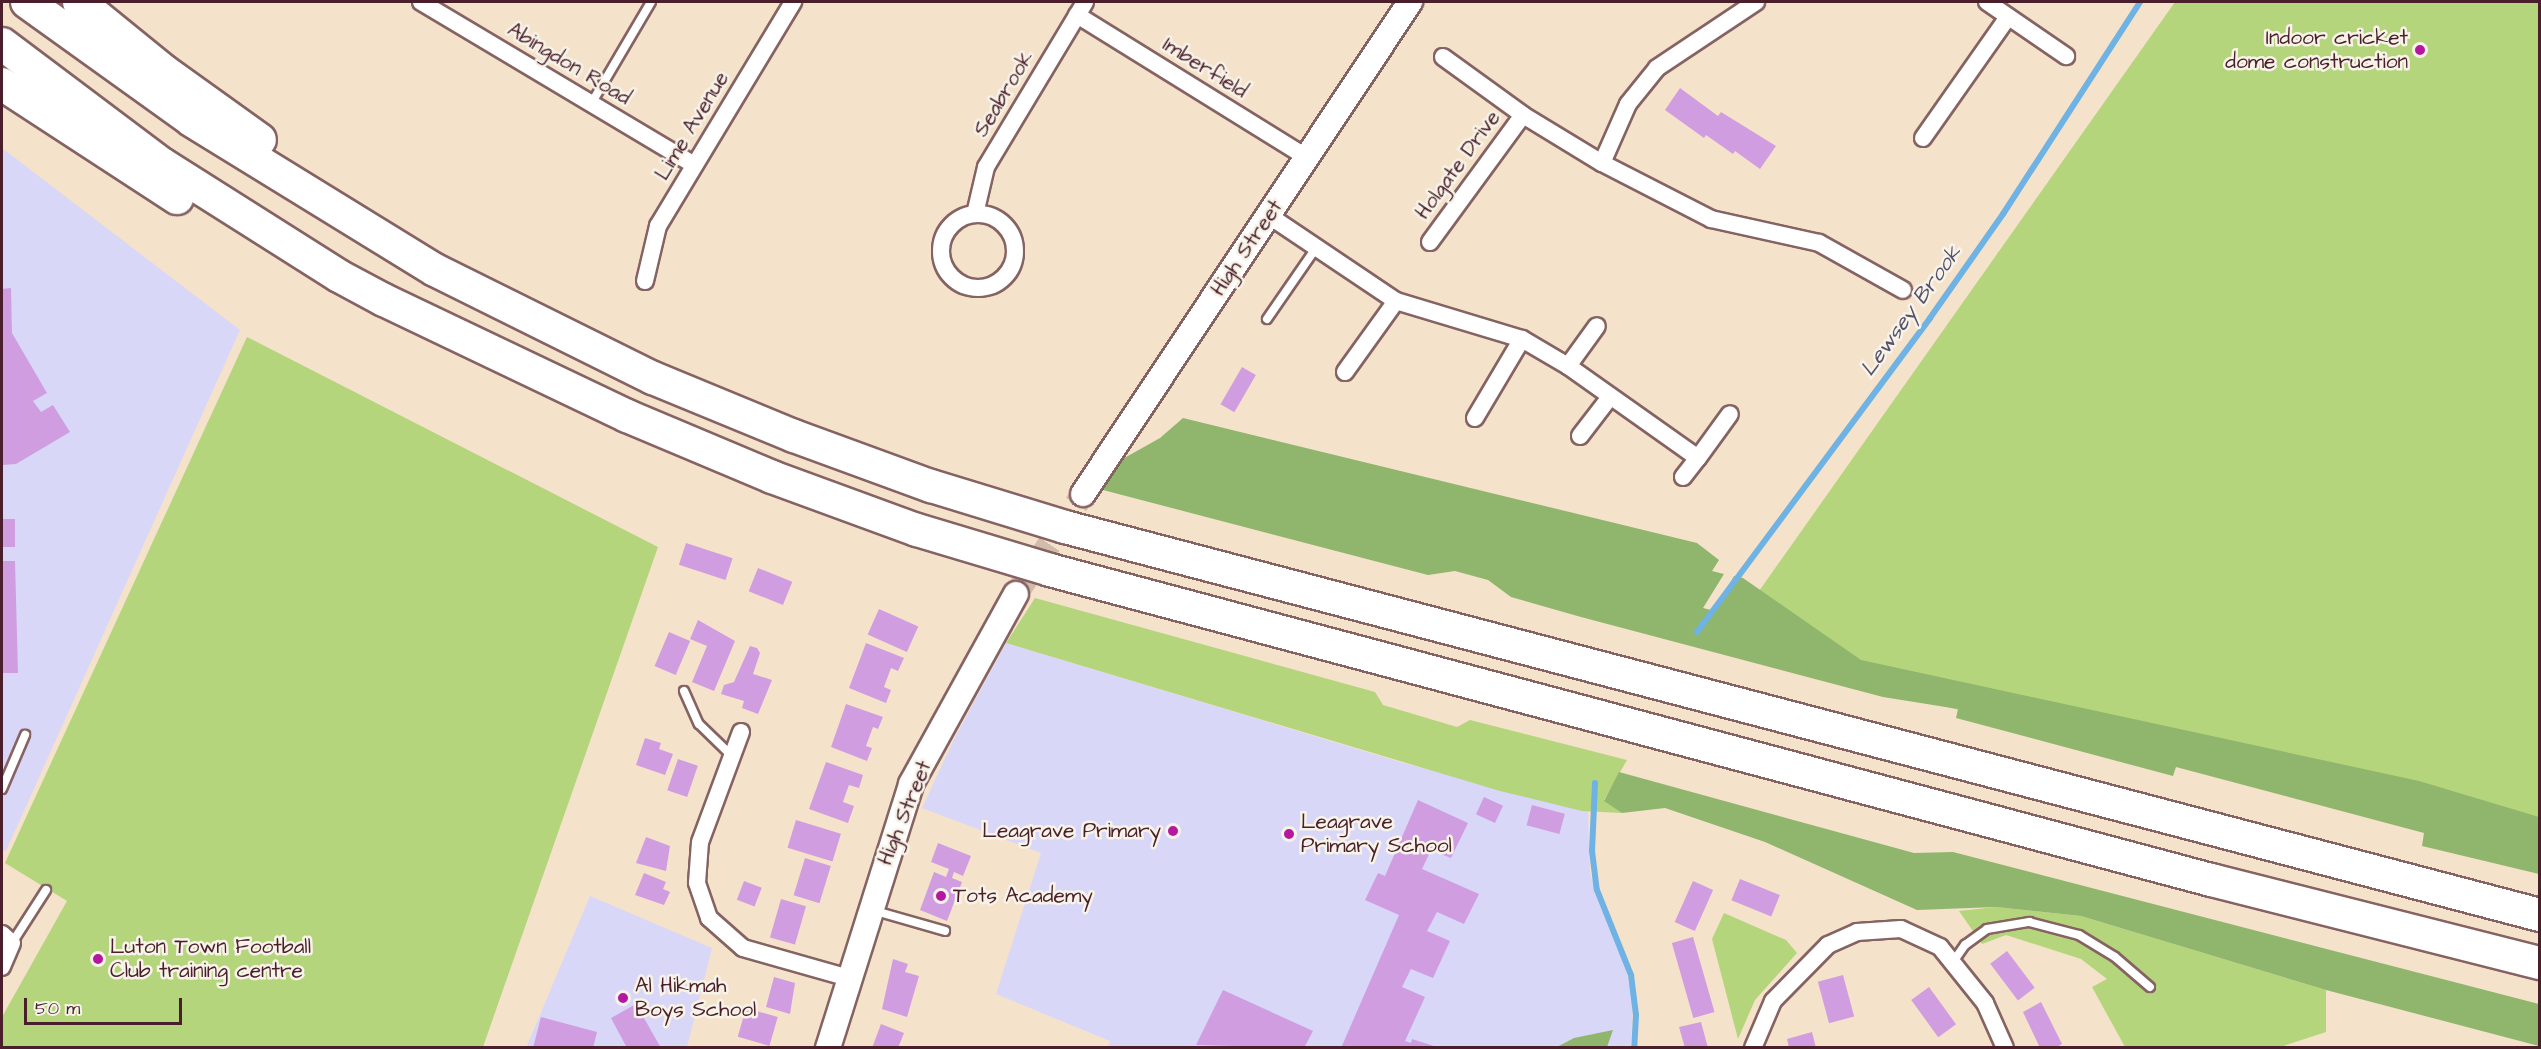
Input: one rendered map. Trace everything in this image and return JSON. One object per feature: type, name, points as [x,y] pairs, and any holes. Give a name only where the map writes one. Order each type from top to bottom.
[{"type":"highway","points":[[27,2],[191,120],[294,186],[519,314],[653,378],[794,436],[931,486],[1238,573],[2540,915]]},
{"type":"highway","points":[[78,2],[164,71],[417,258]]},
{"type":"highway","points":[[2,44],[162,164],[339,276]]},
{"type":"highway","points":[[2,84],[206,216],[339,276],[627,416],[772,477],[917,530],[1061,573],[2256,892],[2540,963]]},
{"type":"street","name":"Abingdon Road","points":[[421,2],[694,165]]},
{"type":"street","name":"Lime Avenue","points":[[645,281],[658,226],[793,2]]},
{"type":"street","name":"High Street","points":[[1083,494],[1410,2]]},
{"type":"street","points":[[1602,163],[1628,104],[1657,68],[1737,8],[1756,2]]},
{"type":"street","points":[[1987,2],[2066,56]]},
{"type":"street","name":"Imberfield","points":[[1081,8],[1308,158]]},
{"type":"street","name":"Seabrook","points":[[975,214],[986,167],[1081,8]]},
{"type":"street","points":[[1923,138],[2008,17]]},
{"type":"street","name":"Holgate Drive","points":[[1443,57],[1523,115],[1602,163],[1711,219],[1819,243],[1903,290]]},
{"type":"street","name":"Holgate Drive","points":[[1430,242],[1523,115]]},
{"type":"street","points":[[975,214],[998,220],[1007,228],[1015,250],[1008,272],[990,287],[977,289],[954,280],[946,270],[941,246],[952,224],[975,214]]},
{"type":"street","points":[[1268,215],[1396,301],[1522,339],[1568,366],[1698,458]]},
{"type":"street","points":[[1345,372],[1396,301]]},
{"type":"street","points":[[1568,366],[1597,326]]},
{"type":"street","points":[[1475,418],[1522,339]]},
{"type":"street","points":[[1580,436],[1610,397]]},
{"type":"street","points":[[1683,477],[1730,414]]},
{"type":"street","name":"High Street","points":[[828,1047],[869,909],[911,784],[1016,594]]},
{"type":"street","points":[[741,732],[700,842],[697,883],[709,918],[743,948],[849,978]]},
{"type":"street","points":[[1753,1047],[1773,1001],[1802,968],[1828,945],[1857,932],[1901,929],[1940,947],[1985,1003],[2005,1047]]},
{"type":"street","points":[[2,967],[7,938]]},
{"type":"lane","points":[[591,104],[651,2]]},
{"type":"lane","points":[[1267,319],[1316,248]]},
{"type":"lane","points":[[684,691],[699,724],[731,755]]},
{"type":"lane","points":[[2,789],[25,735]]},
{"type":"lane","points":[[7,938],[46,890]]},
{"type":"lane","points":[[869,909],[945,931]]},
{"type":"lane","points":[[1953,962],[1965,945],[1987,929],[2029,922],[2079,935],[2115,957],[2150,987]]},
{"type":"shaded area","points":[[2,148],[240,330],[6,851],[2,850]]},
{"type":"shaded area","name":"Leagrave Primary School","points":[[1006,643],[1400,762],[1588,811],[1590,874],[1626,970],[1633,1001],[1631,1047],[1108,1047],[1110,1041],[996,994],[1041,853],[922,808],[954,739]]},
{"type":"shaded area","name":"Al Hikmah Boys School","points":[[590,896],[712,948],[687,1047],[526,1048]]},
{"type":"green space","points":[[2175,2],[2539,2],[2539,848],[1716,652]]},
{"type":"green space","points":[[247,337],[658,547],[483,1047],[2,1048],[2,1017],[67,901],[5,863]]},
{"type":"green space","points":[[1183,418],[1697,543],[1719,560],[1712,571],[1724,574],[1703,608],[1715,611],[1734,576],[1743,578],[1861,660],[2419,781],[2539,817],[2539,874],[2422,846],[2424,833],[2176,767],[2173,776],[1956,718],[1958,709],[1883,697],[1581,617],[1511,597],[1488,580],[1455,571],[1428,575],[1103,490],[1119,461],[1160,438]]},
{"type":"green space","points":[[1035,598],[1375,692],[1383,705],[1457,727],[1470,720],[1627,760],[1604,800],[1622,813],[1582,811],[1500,791],[1006,643]]},
{"type":"green space","points":[[1619,772],[1914,853],[1953,852],[2539,1004],[2539,1046],[2326,990],[2081,916],[1996,907],[1917,910],[1765,842],[1665,808],[1622,813],[1604,801]]},
{"type":"green space","points":[[1996,907],[2081,916],[2326,990],[2326,1032],[2280,1047],[2125,1047],[2092,987],[2107,979],[2081,959],[2006,935],[1982,944],[1959,911]]},
{"type":"green space","points":[[1724,913],[1786,940],[1797,953],[1755,1000],[1738,1039],[1712,939]]},
{"type":"green space","points":[[1613,1030],[1607,1047],[1557,1047],[1574,1038]]},
{"type":"building","points":[[1680,88],[1718,116],[1721,112],[1776,146],[1760,169],[1735,151],[1733,154],[1706,135],[1704,138],[1665,110]]},
{"type":"building","points":[[11,288],[12,333],[47,393],[33,401],[41,412],[53,405],[70,432],[16,464],[2,465],[2,289]]},
{"type":"building","points":[[1242,367],[1256,375],[1234,412],[1220,404]]},
{"type":"building","points":[[2,519],[15,519],[15,547],[2,547]]},
{"type":"building","points":[[686,543],[733,558],[725,580],[679,565]]},
{"type":"building","points":[[2,561],[15,561],[18,673],[2,673]]},
{"type":"building","points":[[758,568],[792,582],[783,605],[749,591]]},
{"type":"building","points":[[879,609],[918,626],[907,652],[868,635]]},
{"type":"building","points":[[698,620],[735,641],[714,691],[692,682],[707,646],[690,639]]},
{"type":"building","points":[[669,632],[690,641],[676,675],[655,666]]},
{"type":"building","points":[[866,643],[904,658],[898,671],[891,668],[884,687],[891,690],[886,703],[849,688]]},
{"type":"building","points":[[750,646],[757,648],[760,653],[753,674],[772,680],[758,714],[742,708],[744,701],[721,694],[724,685],[734,682]]},
{"type":"building","points":[[846,704],[883,717],[878,729],[873,727],[866,746],[872,748],[867,761],[831,747]]},
{"type":"building","points":[[645,738],[661,743],[659,749],[673,754],[665,775],[636,765]]},
{"type":"building","points":[[678,759],[698,766],[687,797],[667,790]]},
{"type":"building","points":[[826,762],[863,775],[859,788],[849,785],[843,802],[854,806],[848,823],[809,809]]},
{"type":"building","points":[[1484,797],[1503,806],[1495,823],[1476,814]]},
{"type":"building","name":"Leagrave Primary School","points":[[1418,800],[1468,823],[1451,858],[1431,850],[1422,869],[1479,894],[1464,924],[1437,912],[1427,931],[1450,941],[1433,978],[1411,969],[1402,987],[1425,997],[1405,1041],[1411,1043],[1412,1039],[1440,1048],[1341,1048],[1399,915],[1365,900],[1378,873],[1385,876]]},
{"type":"building","points":[[1532,805],[1565,814],[1559,834],[1527,825]]},
{"type":"building","points":[[796,820],[841,834],[832,861],[788,848]]},
{"type":"building","points":[[646,837],[670,846],[666,871],[636,863]]},
{"type":"building","name":"Tots Academy","points":[[938,843],[971,856],[963,876],[954,872],[952,878],[962,882],[947,921],[920,910],[934,872],[946,877],[949,869],[931,862]]},
{"type":"building","points":[[805,858],[831,866],[819,903],[794,895]]},
{"type":"building","points":[[644,873],[666,882],[663,889],[670,892],[664,905],[635,895]]},
{"type":"building","points":[[1740,879],[1780,895],[1771,916],[1731,900]]},
{"type":"building","points":[[744,881],[762,888],[755,906],[737,900]]},
{"type":"building","points":[[1693,881],[1713,890],[1695,931],[1675,922]]},
{"type":"building","points":[[781,899],[806,906],[795,945],[770,937]]},
{"type":"building","points":[[1693,937],[1714,1012],[1693,1018],[1672,943]]},
{"type":"building","points":[[2007,951],[2035,988],[2018,1000],[1990,964]]},
{"type":"building","points":[[893,959],[908,964],[905,972],[919,976],[907,1017],[882,1009]]},
{"type":"building","points":[[1843,975],[1854,1017],[1829,1023],[1818,982]]},
{"type":"building","points":[[774,977],[795,983],[790,1014],[766,1007]]},
{"type":"building","points":[[1929,987],[1956,1024],[1938,1037],[1911,1000]]},
{"type":"building","points":[[1223,990],[1313,1031],[1304,1048],[1196,1045]]},
{"type":"building","points":[[2041,1002],[2062,1044],[2055,1048],[2040,1048],[2023,1012]]},
{"type":"building","points":[[636,1004],[661,1048],[627,1048],[611,1018]]},
{"type":"building","points":[[746,1008],[778,1017],[769,1046],[738,1037]]},
{"type":"building","points":[[541,1017],[597,1032],[593,1048],[533,1048]]},
{"type":"building","points":[[1701,1022],[1708,1048],[1685,1048],[1679,1027]]},
{"type":"building","points":[[881,1024],[904,1033],[898,1048],[872,1048]]},
{"type":"building","points":[[1812,1032],[1816,1048],[1789,1048],[1787,1039]]},
{"type":"waterway","name":"Lewsey Brook","points":[[1697,632],[1930,318],[2003,214],[2140,2]]},
{"type":"waterway","name":"Lewsey Brook","points":[[1595,783],[1592,851],[1597,890],[1631,975],[1636,1015],[1634,1048]]},
{"type":"tunnel","points":[[1016,594],[1083,494]]},
{"type":"place","name":"Indoor cricket dome construction","points":[[2420,50]]},
{"type":"place","name":"Leagrave Primary","points":[[1173,831]]},
{"type":"place","name":"Leagrave Primary School","points":[[1289,834]]},
{"type":"place","name":"Tots Academy","points":[[941,896]]},
{"type":"place","name":"Luton Town Football Club training centre","points":[[98,959]]},
{"type":"place","name":"Al Hikmah Boys School","points":[[623,998]]}]
